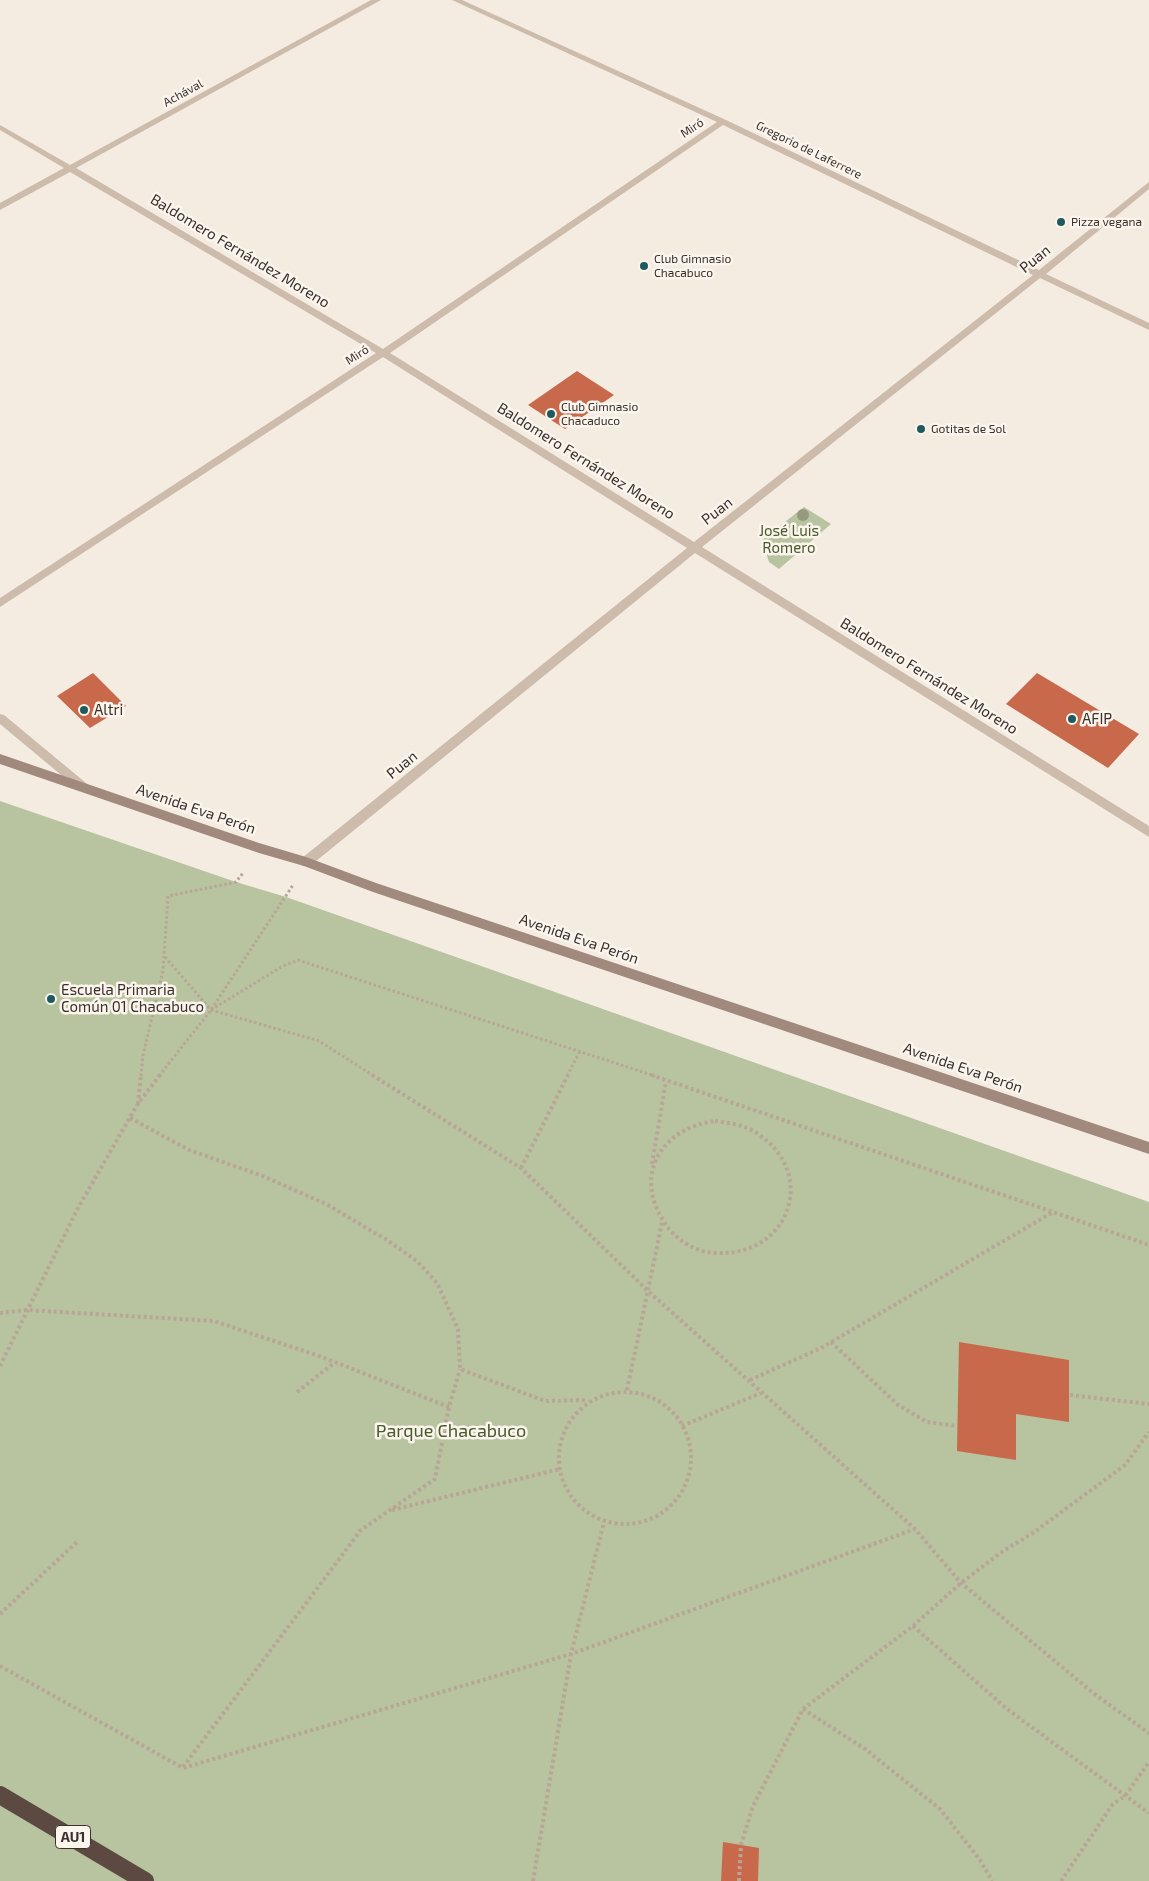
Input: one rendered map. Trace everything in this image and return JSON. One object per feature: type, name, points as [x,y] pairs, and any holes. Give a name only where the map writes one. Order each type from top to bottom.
[{"type":"highway","name":"AU1","points":[[0,1795],[145,1881]]},
{"type":"main road","name":"Avenida Eva Perón","points":[[0,759],[259,848],[306,862],[373,887],[1149,1148]]},
{"type":"street","name":"Achával","points":[[0,207],[377,0]]},
{"type":"street","name":"Gregorio de Laferrere","points":[[456,0],[723,122],[1149,327]]},
{"type":"street","name":"Miró","points":[[0,602],[383,353],[723,122]]},
{"type":"street","name":"Baldomero Fernández Moreno","points":[[0,127],[383,353],[1149,832]]},
{"type":"street","name":"Puan","points":[[306,862],[695,547],[1040,274],[1149,185]]},
{"type":"street","points":[[0,718],[82,786]]},
{"type":"path","points":[[0,1366],[77,1210],[130,1118],[211,1010],[306,862]]},
{"type":"path","points":[[138,1105],[143,1055],[165,957],[168,896],[236,882],[243,873]]},
{"type":"path","points":[[165,957],[211,1010],[319,1041],[416,1104],[521,1168],[648,1292],[750,1380],[761,1393],[915,1529],[961,1583],[1097,1696],[1149,1733]]},
{"type":"path","points":[[211,1010],[280,967],[298,960],[580,1051],[1149,1245]]},
{"type":"path","points":[[521,1168],[580,1051]]},
{"type":"path","points":[[652,1168],[661,1150],[675,1134],[694,1124],[715,1121],[738,1124],[758,1133],[775,1148],[786,1166],[792,1187],[790,1209],[780,1228],[765,1243],[745,1252],[722,1256],[699,1251],[678,1240],[662,1223],[653,1206],[650,1187],[652,1168],[666,1081]]},
{"type":"path","points":[[130,1118],[189,1150],[265,1177],[326,1204],[387,1240],[418,1262],[437,1283],[458,1329],[460,1369],[449,1408],[435,1479],[361,1530],[183,1768]]},
{"type":"path","points":[[750,1380],[831,1342],[1053,1212]]},
{"type":"path","points":[[627,1390],[662,1223]]},
{"type":"path","points":[[0,1313],[27,1310],[214,1321],[334,1363],[449,1408]]},
{"type":"path","points":[[831,1342],[898,1405],[927,1422],[957,1426]]},
{"type":"path","points":[[297,1392],[334,1363]]},
{"type":"path","points":[[460,1369],[544,1401],[588,1400]]},
{"type":"path","points":[[617,1390],[647,1394],[660,1401],[672,1412],[682,1426],[688,1445],[690,1465],[685,1485],[675,1502],[661,1516],[643,1524],[624,1526],[604,1522],[584,1510],[568,1492],[560,1469],[559,1449],[564,1430],[574,1413],[588,1400],[601,1393],[617,1390]]},
{"type":"path","points":[[682,1426],[761,1393]]},
{"type":"path","points":[[1070,1396],[1149,1404]]},
{"type":"path","points":[[739,1881],[741,1845],[753,1806],[803,1709],[913,1626],[961,1583],[1003,1551],[1032,1533],[1125,1464],[1149,1432]]},
{"type":"path","points":[[389,1511],[560,1469]]},
{"type":"path","points":[[532,1881],[571,1654],[604,1522]]},
{"type":"path","points":[[0,1666],[183,1768],[571,1654],[915,1529]]},
{"type":"path","points":[[0,1614],[78,1540]]},
{"type":"path","points":[[913,1626],[1006,1709],[1149,1813]]},
{"type":"path","points":[[803,1709],[864,1749],[940,1809],[980,1860],[992,1881]]},
{"type":"path","points":[[1061,1881],[1112,1804],[1125,1796],[1149,1762]]},
{"type":"green space","name":"José Luis Romero","points":[[804,507],[831,524],[779,569],[769,562],[762,540]]},
{"type":"green space","name":"Parque Chacabuco","points":[[0,801],[236,882],[286,897],[1149,1202],[1149,1881],[0,1881]]},
{"type":"building","points":[[577,371],[614,395],[565,429],[528,405]]},
{"type":"building","points":[[93,673],[126,706],[90,728],[57,696]]},
{"type":"building","name":"AFIP","points":[[1037,673],[1139,734],[1108,768],[1006,704]]},
{"type":"building","points":[[959,1342],[1069,1360],[1069,1422],[1016,1414],[1016,1460],[957,1451]]},
{"type":"building","points":[[723,1842],[759,1848],[758,1881],[721,1881]]},
{"type":"place","name":"Pizza vegana","points":[[1061,222]]},
{"type":"place","name":"Club Gimnasio Chacabuco","points":[[644,266]]},
{"type":"place","name":"Club Gimnasio Chacaduco","points":[[551,414]]},
{"type":"place","name":"Gotitas de Sol","points":[[921,429]]},
{"type":"place","name":"Altri","points":[[84,710]]},
{"type":"place","name":"AFIP","points":[[1072,719]]},
{"type":"place","name":"Escuela Primaria Común 01 Chacabuco","points":[[51,999]]}]
